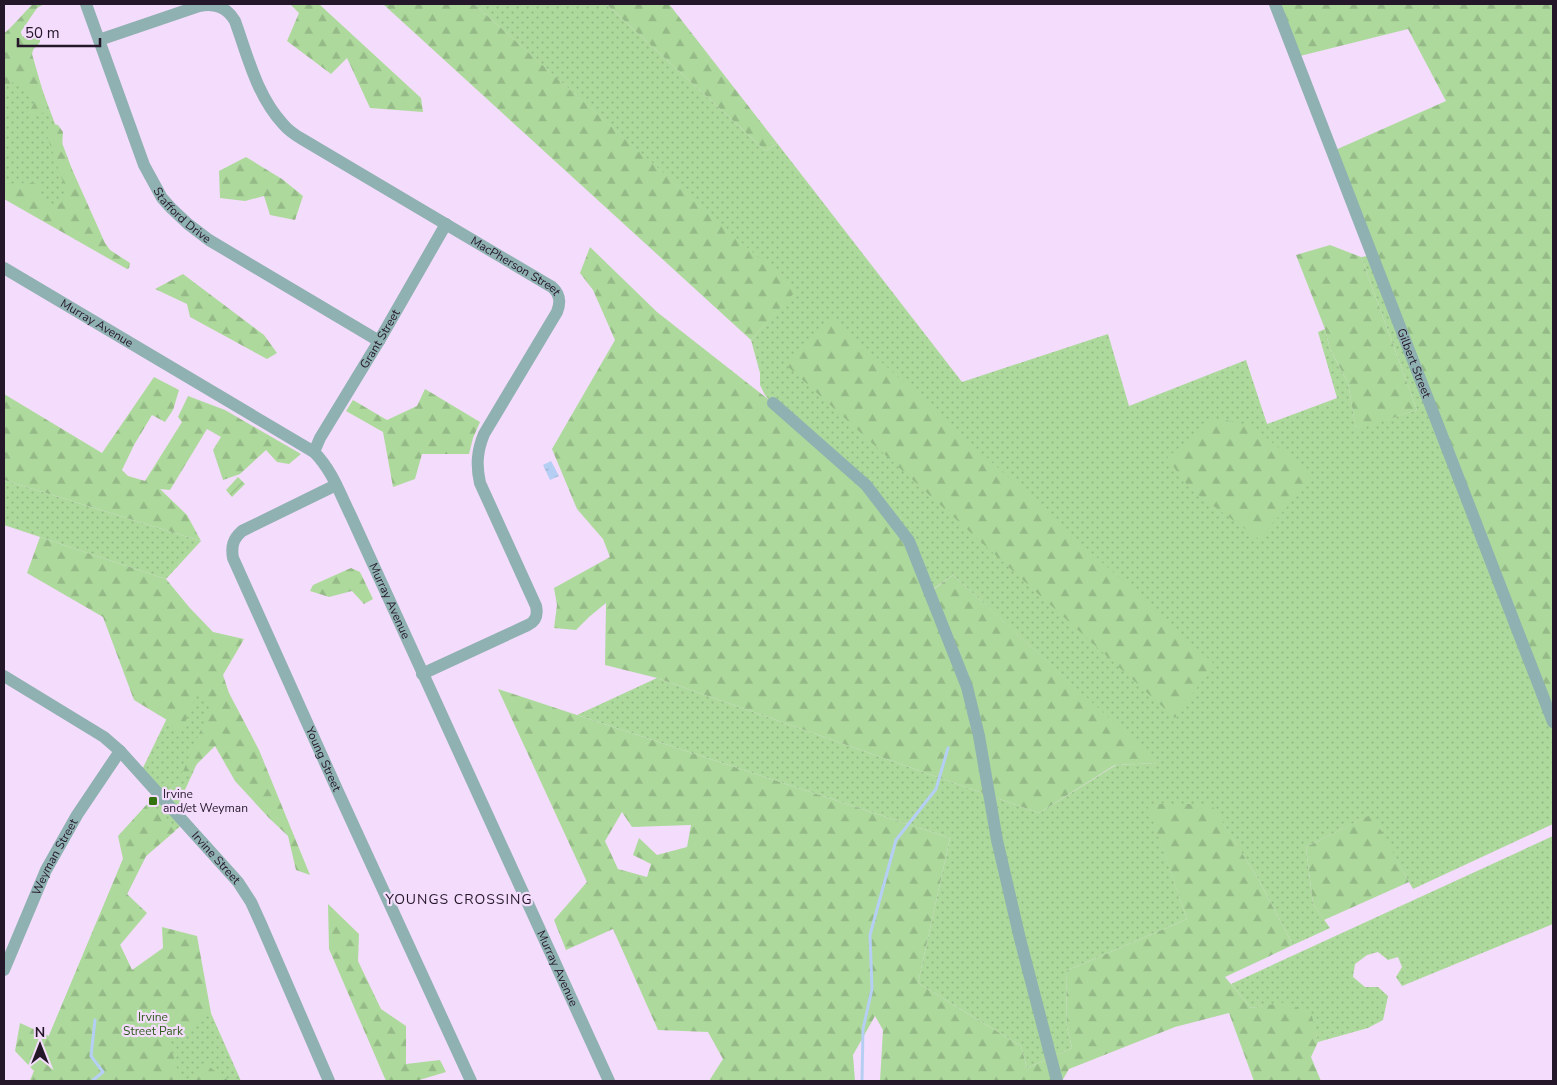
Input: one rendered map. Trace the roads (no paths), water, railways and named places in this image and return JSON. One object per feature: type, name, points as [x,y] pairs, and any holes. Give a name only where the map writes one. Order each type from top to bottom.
[{"type":"street","name":"Stafford Drive","points":[[86,4],[144,165],[162,198],[178,216],[209,240],[379,341]]},
{"type":"street","name":"MacPherson Street","points":[[99,40],[199,6],[207,4],[224,8],[235,21],[260,92],[284,125],[302,139],[556,291],[560,301],[557,312],[484,434],[477,458],[480,482],[536,606],[537,615],[535,620],[528,625],[422,674]]},
{"type":"street","name":"Gilbert Street","points":[[1275,4],[1553,722]]},
{"type":"street","name":"Grant Street","points":[[314,452],[320,438],[379,341],[446,224]]},
{"type":"street","name":"Murray Avenue","points":[[4,268],[314,452],[323,462],[336,485],[609,1081]]},
{"type":"street","points":[[773,403],[866,485],[909,541],[967,688],[979,736],[1001,858],[1057,1081]]},
{"type":"street","name":"Young Street","points":[[336,485],[242,531],[233,541],[233,558],[471,1081]]},
{"type":"street","name":"Irvine Street","points":[[4,676],[104,737],[120,751],[238,882],[251,902],[329,1081]]},
{"type":"street","name":"Weyman Street","points":[[4,969],[46,870],[77,816],[120,751]]},
{"type":"water","points":[[551,461],[559,476],[550,480],[543,465]]},
{"type":"waterway","points":[[862,1081],[863,1029],[872,989],[870,935],[896,840],[936,789],[948,748]]},
{"type":"waterway","points":[[92,1081],[103,1072],[91,1056],[95,1020]]},
{"type":"place","name":"Irvine and/et Weyman","points":[[153,801]]},
{"type":"district","name":"YOUNGS CROSSING","points":[[459,899]]},
{"type":"park label","name":"Irvine Street Park","points":[[153,1024]]}]
